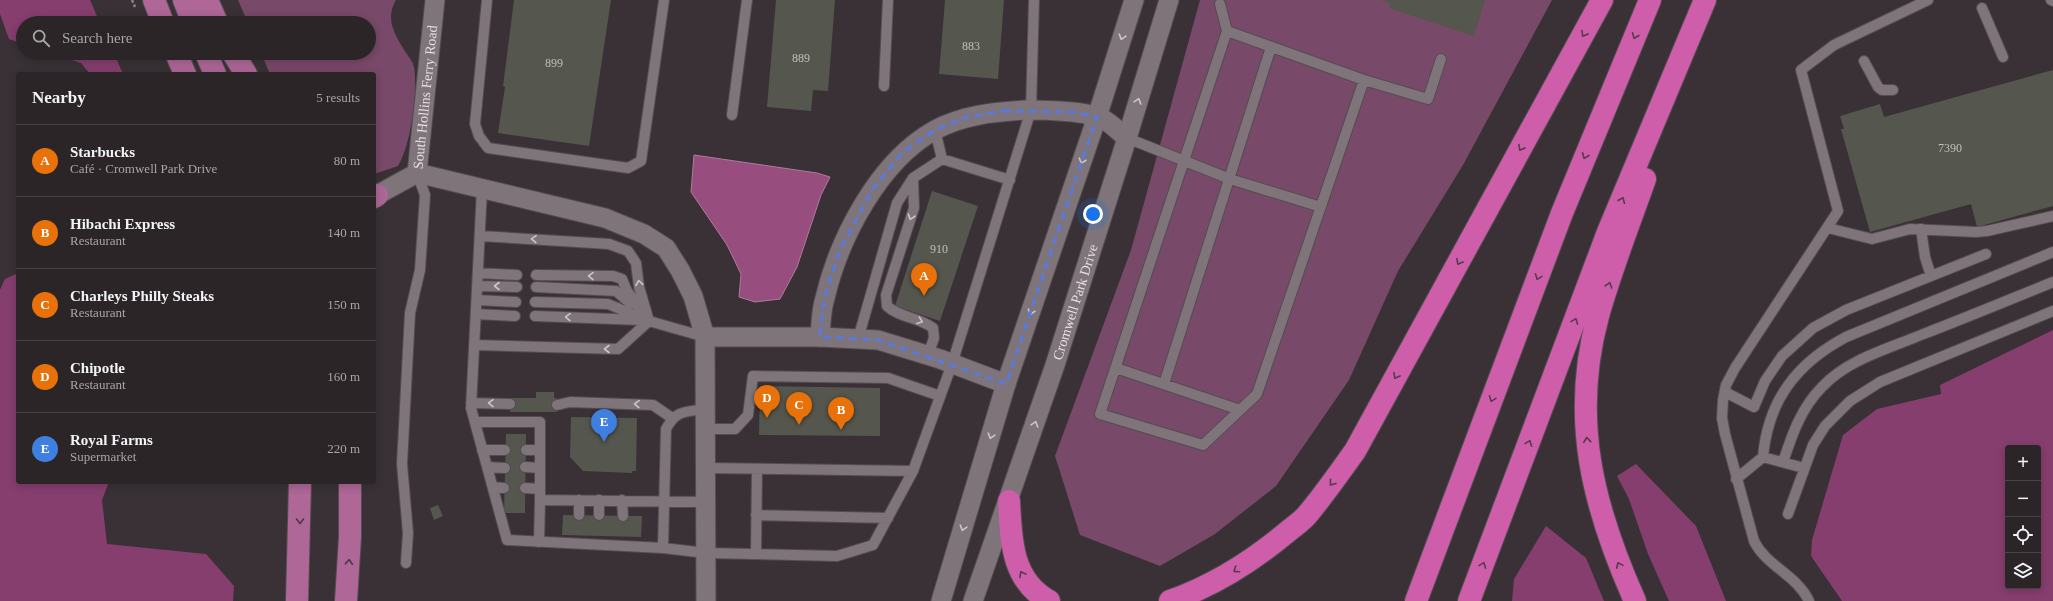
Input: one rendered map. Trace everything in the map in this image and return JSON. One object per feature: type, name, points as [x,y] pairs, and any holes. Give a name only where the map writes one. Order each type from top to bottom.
[{"type":"highway","points":[[1170,601],[1191,594],[1233,572],[1274,543],[1306,516],[1351,457],[1602,0]]},
{"type":"highway","points":[[1416,601],[1562,213],[1650,0]]},
{"type":"highway","points":[[1469,601],[1608,232],[1706,0]]},
{"type":"highway","points":[[1635,601],[1614,552],[1601,513],[1592,476],[1587,437],[1586,409],[1591,356],[1598,317],[1706,0]]},
{"type":"highway","points":[[1009,501],[1011,543],[1021,574],[1029,586],[1049,601]]},
{"type":"main road","points":[[154,0],[160,16]]},
{"type":"main road","points":[[184,0],[190,16]]},
{"type":"main road","points":[[207,0],[214,16]]},
{"type":"main road","points":[[179,60],[184,72]]},
{"type":"main road","points":[[209,60],[214,72]]},
{"type":"main road","points":[[234,60],[238,72]]},
{"type":"main road","points":[[236,60],[245,72]]},
{"type":"main road","points":[[297,601],[300,484]]},
{"type":"main road","points":[[346,601],[350,537],[350,484]]},
{"type":"street","name":"South Hollins Ferry Road","points":[[376,195],[417,173],[436,0]]},
{"type":"street","points":[[941,601],[1006,384],[1097,117],[1134,0]]},
{"type":"street","name":"Cromwell Park Drive","points":[[973,601],[1009,501],[1054,365],[1127,138],[1168,0]]},
{"type":"street","points":[[820,337],[824,299],[840,250],[872,190],[903,152],[935,130],[967,117],[1003,111],[1031,110],[1073,112],[1102,118],[1127,138]]},
{"type":"street","points":[[417,173],[605,218],[644,234],[666,248],[680,270],[693,296],[705,337],[706,601]]},
{"type":"street","points":[[705,337],[820,337],[878,340],[928,355],[1006,384]]},
{"type":"lane","points":[[487,0],[475,124],[478,136],[488,148],[628,168],[641,161],[664,0]]},
{"type":"lane","points":[[732,115],[747,0]]},
{"type":"lane","points":[[884,86],[888,0]]},
{"type":"lane","points":[[482,189],[471,403],[482,450],[507,540],[539,542],[579,540],[623,541],[663,548],[706,553],[837,556],[873,545],[913,471],[952,364],[1031,110],[1034,0]]},
{"type":"lane","points":[[1809,601],[1799,587],[1756,547],[1736,479],[1723,426],[1722,409],[1725,392],[1741,357],[1838,211],[1801,70],[1834,44],[1928,0]]},
{"type":"lane","points":[[1220,4],[1227,31],[1100,414],[1203,446],[1257,394],[1364,80]]},
{"type":"lane","points":[[1982,8],[2003,57]]},
{"type":"lane","points":[[1227,31],[1364,80],[1428,100],[1441,59]]},
{"type":"lane","points":[[1164,384],[1271,47]]},
{"type":"lane","points":[[1864,61],[1878,88],[1882,90],[1892,90]]},
{"type":"lane","points":[[935,130],[942,159]]},
{"type":"lane","points":[[1127,138],[1230,179],[1321,207]]},
{"type":"lane","points":[[942,159],[1010,180]]},
{"type":"lane","points":[[858,339],[897,202],[913,178],[942,159]]},
{"type":"lane","points":[[406,563],[408,533],[402,464],[410,313],[420,270],[425,194],[417,173]]},
{"type":"lane","points":[[913,178],[914,208],[886,295],[887,306],[893,311],[926,323],[933,328],[934,338],[928,355]]},
{"type":"lane","points":[[1828,228],[1872,239],[1910,229],[1976,232],[2022,224],[2053,216]]},
{"type":"lane","points":[[1921,230],[1925,257],[1931,276]]},
{"type":"lane","points":[[480,236],[609,244],[628,251],[636,263],[639,287],[649,320]]},
{"type":"lane","points":[[1736,479],[1763,457],[1768,427],[1780,397],[1797,373],[1820,352],[1846,337],[2053,252]]},
{"type":"lane","points":[[1725,392],[1754,407],[1768,377],[1782,356],[1813,328],[1846,310],[1986,254]]},
{"type":"lane","points":[[478,273],[517,275]]},
{"type":"lane","points":[[536,275],[613,276],[622,279],[627,291],[649,320]]},
{"type":"lane","points":[[1783,462],[1793,431],[1806,408],[1822,386],[1839,373],[1872,355],[2053,282]]},
{"type":"lane","points":[[477,286],[517,287]]},
{"type":"lane","points":[[536,287],[616,291],[649,320]]},
{"type":"lane","points":[[477,300],[516,302]]},
{"type":"lane","points":[[535,302],[608,304],[649,320],[705,337]]},
{"type":"lane","points":[[1788,514],[1813,445],[1825,426],[1850,401],[1870,387],[2053,311]]},
{"type":"lane","points":[[476,314],[515,316]]},
{"type":"lane","points":[[535,316],[649,320]]},
{"type":"lane","points":[[474,345],[618,349],[649,320]]},
{"type":"lane","points":[[1116,368],[1240,410]]},
{"type":"lane","points":[[705,429],[735,429],[748,415],[753,376],[888,378],[940,396]]},
{"type":"lane","points":[[557,405],[570,402],[654,405],[672,418]]},
{"type":"lane","points":[[471,403],[510,404]]},
{"type":"lane","points":[[663,548],[666,429],[672,418],[684,412],[705,409]]},
{"type":"lane","points":[[475,422],[540,422],[539,542]]},
{"type":"lane","points":[[482,450],[505,450]]},
{"type":"lane","points":[[526,450],[540,450]]},
{"type":"lane","points":[[1763,457],[1804,468]]},
{"type":"lane","points":[[487,467],[505,468]]},
{"type":"lane","points":[[526,467],[540,468]]},
{"type":"lane","points":[[706,468],[913,471]]},
{"type":"lane","points":[[756,554],[757,469]]},
{"type":"lane","points":[[493,487],[504,488]]},
{"type":"lane","points":[[525,488],[540,489]]},
{"type":"lane","points":[[540,500],[664,500],[706,502]]},
{"type":"lane","points":[[579,500],[579,515]]},
{"type":"lane","points":[[599,500],[599,515]]},
{"type":"lane","points":[[622,500],[622,516]]},
{"type":"lane","points":[[756,515],[888,518]]},
{"type":"highlighted area","points":[[1003,111],[1073,112],[1097,117],[1006,384],[878,340],[820,337],[824,299],[840,250],[872,190],[903,152],[935,130],[967,117]]},
{"type":"shaded area","points":[[0,0],[90,0],[97,16],[16,16],[16,42],[9,39],[0,14]]},
{"type":"shaded area","points":[[238,0],[396,0],[391,14],[391,21],[395,34],[413,63],[415,77],[414,103],[410,132],[403,157],[398,166],[376,173],[376,72],[269,72],[264,60],[376,60],[376,16],[245,16]]},
{"type":"shaded area","points":[[1200,0],[1552,0],[1463,165],[1398,271],[1349,380],[1276,486],[1215,534],[1160,566],[1080,535],[1055,456],[1131,250]]},
{"type":"shaded area","points":[[72,60],[117,60],[122,72],[88,72],[81,63]]},
{"type":"shaded area","points":[[694,155],[817,173],[830,177],[821,195],[797,267],[780,299],[755,302],[739,297],[741,274],[727,245],[691,192]]},
{"type":"shaded area","points":[[16,274],[16,484],[108,484],[102,500],[107,544],[206,554],[234,586],[233,601],[0,601],[0,290],[5,279]]},
{"type":"shaded area","points":[[2053,330],[2053,601],[1842,601],[1811,556],[1812,540],[1843,435],[1877,409],[1941,394],[1940,385]]},
{"type":"shaded area","points":[[1636,464],[1696,526],[1726,601],[1669,601],[1648,554],[1629,499],[1617,476]]},
{"type":"shaded area","points":[[1546,526],[1586,558],[1604,601],[1512,601],[1514,579]]},
{"type":"building","points":[[514,0],[611,0],[589,146],[498,133],[505,87],[503,86]]},
{"type":"building","points":[[776,0],[835,0],[828,91],[813,90],[811,111],[767,107]]},
{"type":"building","points":[[945,0],[1004,0],[998,79],[939,74]]},
{"type":"building","points":[[1381,0],[1485,0],[1474,36],[1389,8],[1391,4]]},
{"type":"building","points":[[2053,70],[2053,206],[1977,227],[1971,204],[1870,232],[1841,129],[1844,129],[1840,116],[1880,104],[1884,117]]},
{"type":"building","points":[[932,191],[978,206],[940,321],[895,306]]},
{"type":"building","points":[[760,386],[880,388],[880,436],[759,435]]},
{"type":"building","points":[[536,392],[554,392],[554,398],[557,398],[557,412],[510,412],[510,398],[536,398]]},
{"type":"building","points":[[571,417],[637,418],[636,471],[632,471],[632,473],[583,471],[570,457]]},
{"type":"building","points":[[506,434],[526,434],[525,513],[504,513]]},
{"type":"building","points":[[438,505],[443,516],[434,520],[430,508]]},
{"type":"building","points":[[563,515],[642,516],[641,537],[562,535]]},
{"type":"place","name":"Starbucks","points":[[924,296]]},
{"type":"place","name":"Chipotle","points":[[767,418]]},
{"type":"place","name":"Charleys Philly Steaks","points":[[799,425]]},
{"type":"place","name":"Hibachi Express","points":[[841,430]]},
{"type":"place","name":"Royal Farms","points":[[604,442]]}]
